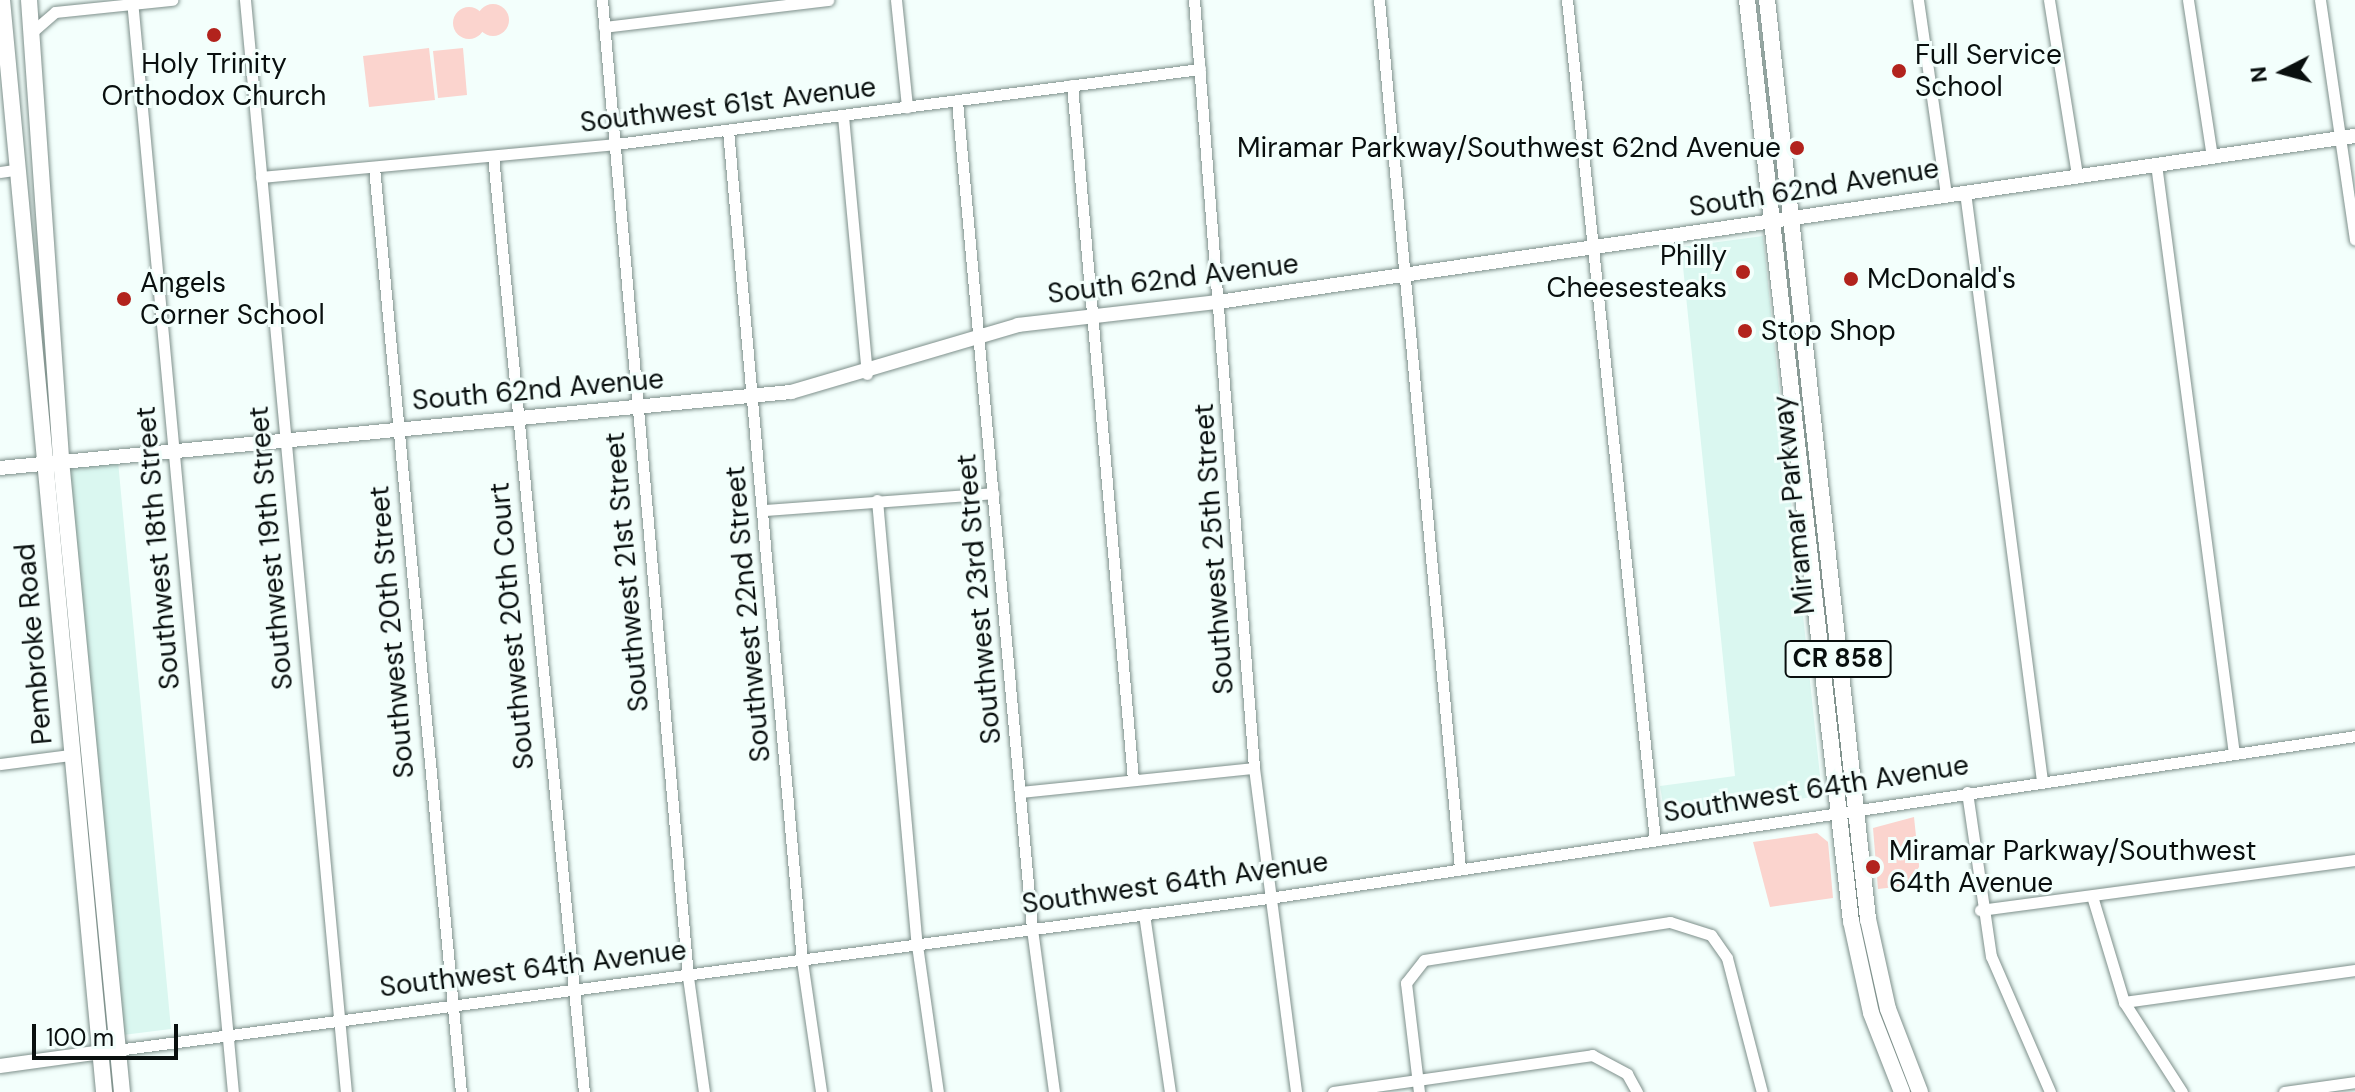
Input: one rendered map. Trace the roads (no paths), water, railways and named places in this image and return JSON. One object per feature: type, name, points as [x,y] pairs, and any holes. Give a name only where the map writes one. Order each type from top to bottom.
[{"type":"main road","name":"Pembroke Road","points":[[2,0],[8,171],[53,461],[122,1092]]},
{"type":"main road","name":"Pembroke Road","points":[[29,0],[52,307],[53,461],[70,755],[97,1052],[104,1092]]},
{"type":"main road","name":"Miramar Parkway","points":[[1747,0],[1837,813],[1861,972],[1902,1092]]},
{"type":"main road","name":"Miramar Parkway","points":[[1767,0],[1788,218],[1855,810],[1877,968],[1920,1092]]},
{"type":"main road","points":[[8,171],[37,190],[52,307]]},
{"type":"main road","points":[[1806,538],[1818,552],[1832,603]]},
{"type":"main road","points":[[70,755],[84,775],[102,918]]},
{"type":"street","points":[[32,33],[55,12],[172,0]]},
{"type":"street","name":"Southwest 19th Street","points":[[245,0],[336,1020],[346,1092]]},
{"type":"street","name":"Southwest 21st Street","points":[[602,0],[688,977],[704,1092]]},
{"type":"street","points":[[604,27],[828,0]]},
{"type":"street","points":[[896,0],[907,107]]},
{"type":"street","name":"Southwest 25th Street","points":[[1194,0],[1254,768],[1296,1092]]},
{"type":"street","points":[[1379,0],[1460,868]]},
{"type":"street","points":[[1567,0],[1655,840]]},
{"type":"street","points":[[1918,0],[1946,195]]},
{"type":"street","points":[[2049,0],[2077,175]]},
{"type":"street","points":[[2188,0],[2212,157]]},
{"type":"street","points":[[2320,0],[2348,137],[2355,239]]},
{"type":"street","name":"Southwest 18th Street","points":[[132,2],[233,1092]]},
{"type":"street","name":"Southwest 61st Avenue","points":[[261,177],[616,144],[1200,69]]},
{"type":"street","points":[[1072,85],[1133,779]]},
{"type":"street","name":"Southwest 23rd Street","points":[[957,101],[1032,929],[1054,1092]]},
{"type":"street","points":[[843,116],[867,375]]},
{"type":"street","name":"Southwest 22nd Street","points":[[728,130],[802,961],[821,1092]]},
{"type":"street","name":"South 62nd Avenue","points":[[0,468],[172,447],[752,396],[867,375],[980,336],[1091,314],[1218,302],[2348,137]]},
{"type":"street","name":"Southwest 20th Court","points":[[493,156],[570,993],[584,1092]]},
{"type":"street","points":[[2156,164],[2234,754]]},
{"type":"street","name":"Southwest 20th Street","points":[[374,167],[448,1004],[461,1092]]},
{"type":"street","points":[[1965,192],[2042,781]]},
{"type":"street","points":[[764,510],[993,493]]},
{"type":"street","points":[[877,500],[917,945],[938,1092]]},
{"type":"street","name":"Southwest 64th Avenue","points":[[0,1066],[448,1004],[570,993],[1269,898],[2355,736]]},
{"type":"street","points":[[0,764],[70,755]]},
{"type":"street","points":[[1021,792],[1254,768]]},
{"type":"street","points":[[1967,792],[1980,910],[2009,1011],[2050,1092]]},
{"type":"street","points":[[1980,910],[2355,860]]},
{"type":"street","points":[[2092,896],[2124,1002],[2182,1092]]},
{"type":"street","points":[[1144,914],[1170,1092]]},
{"type":"street","points":[[1418,1086],[1411,972],[1424,960],[1670,922],[1695,926],[1727,958],[1762,1092]]},
{"type":"street","points":[[2124,1002],[2355,970]]},
{"type":"street","points":[[1333,1092],[1418,1086],[1592,1055],[1612,1063],[1637,1092]]},
{"type":"street","points":[[2284,1092],[2355,1082]]},
{"type":"place","name":"Holy Trinity Orthodox Church","points":[[214,35]]},
{"type":"place","name":"Full Service School","points":[[1899,71]]},
{"type":"place","name":"Miramar Parkway/Southwest 62nd Avenue","points":[[1797,148]]},
{"type":"place","name":"Philly Cheesesteaks","points":[[1743,272]]},
{"type":"place","name":"McDonald's","points":[[1851,279]]},
{"type":"place","name":"Angels Corner School","points":[[124,299]]},
{"type":"place","name":"Stop Shop","points":[[1745,331]]},
{"type":"place","name":"Miramar Parkway/Southwest 64th Avenue","points":[[1873,867]]}]
